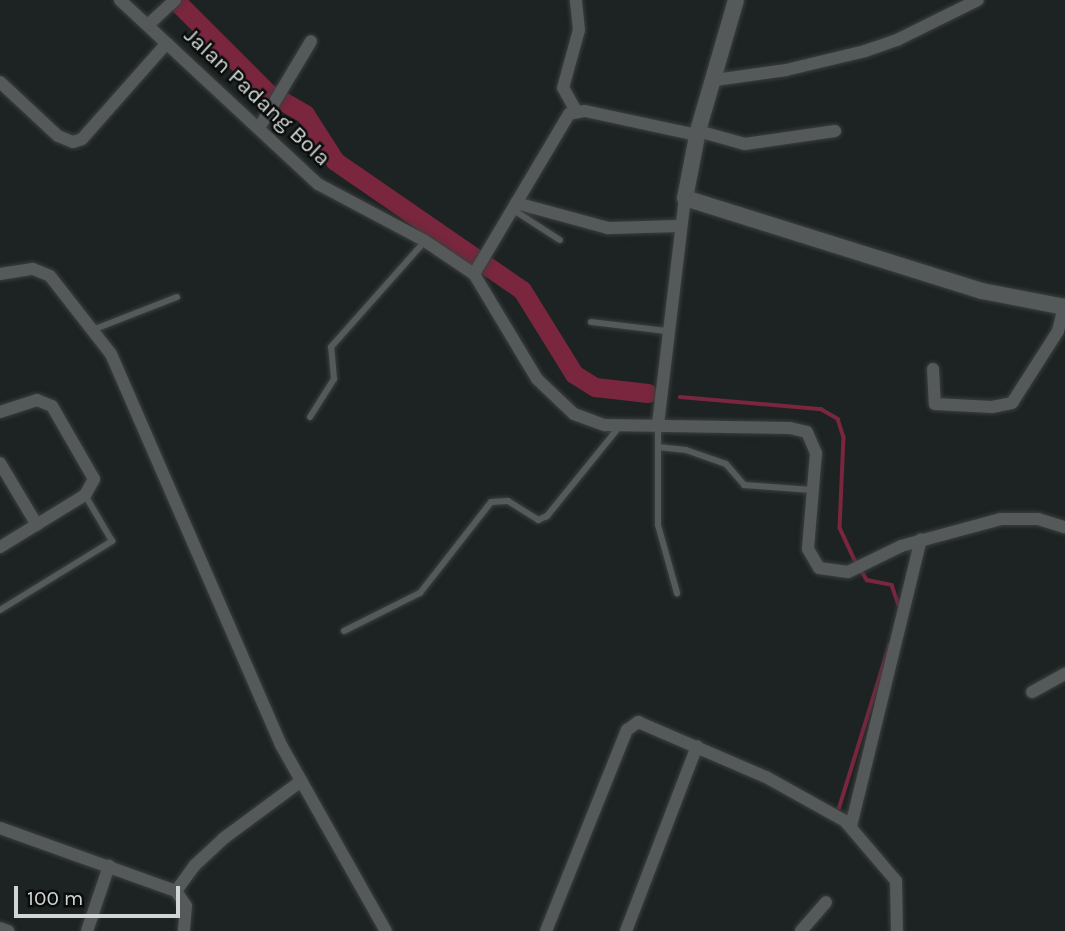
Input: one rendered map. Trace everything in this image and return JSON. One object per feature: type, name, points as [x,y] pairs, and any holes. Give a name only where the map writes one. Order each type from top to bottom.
[{"type":"street","name":"Jalan Padang Bola","points":[[120,0],[318,184],[425,241],[480,264],[537,379],[554,397],[593,422],[620,425],[790,428],[807,432],[816,453],[812,490]]},
{"type":"street","points":[[576,0],[579,30],[563,88],[576,111]]},
{"type":"street","points":[[658,424],[685,198],[697,133],[715,80],[736,0]]},
{"type":"street","points":[[715,80],[786,70],[865,51],[897,40],[978,0]]},
{"type":"street","points":[[148,25],[172,4]]},
{"type":"street","points":[[259,128],[311,41]]},
{"type":"street","points":[[0,82],[58,136],[74,142],[82,139],[167,43]]},
{"type":"street","points":[[480,264],[564,120],[576,111],[745,144],[835,131]]},
{"type":"street","points":[[685,198],[982,291],[1065,307],[1058,331],[1012,402],[992,407],[935,404],[933,369]]},
{"type":"street","points":[[514,206],[608,228],[681,226]]},
{"type":"street","points":[[0,274],[23,268],[41,270],[95,329],[134,402],[268,716],[386,931]]},
{"type":"street","points":[[0,412],[37,400],[52,406],[92,470],[93,487],[85,495],[0,547]]},
{"type":"street","points":[[0,463],[37,525]]},
{"type":"street","points":[[812,490],[809,556],[828,572],[848,572],[921,539],[1013,517],[1065,527]]},
{"type":"street","points":[[846,822],[921,539]]},
{"type":"street","points":[[1032,692],[1065,674]]},
{"type":"street","points":[[546,931],[627,730],[646,722],[846,822],[898,884],[897,931]]},
{"type":"street","points":[[626,931],[697,746]]},
{"type":"street","points":[[176,891],[194,866],[224,838],[302,781]]},
{"type":"street","points":[[0,828],[176,891],[186,906],[184,931]]},
{"type":"street","points":[[88,931],[109,866]]},
{"type":"street","points":[[801,931],[826,902]]},
{"type":"street","points":[[0,929],[8,931]]},
{"type":"lane","points":[[514,206],[560,240]]},
{"type":"lane","points":[[310,417],[334,379],[331,347],[425,241]]},
{"type":"lane","points":[[95,329],[177,297]]},
{"type":"lane","points":[[591,322],[667,331]]},
{"type":"lane","points":[[658,424],[658,526],[677,593]]},
{"type":"lane","points":[[344,631],[420,593],[491,502],[508,501],[538,520],[547,516],[620,425]]},
{"type":"lane","points":[[658,447],[681,449],[726,464],[744,485],[812,490]]},
{"type":"lane","points":[[0,610],[112,541],[85,495]]},
{"type":"waterway","points":[[175,0],[267,92],[305,114],[335,161],[522,290],[574,374],[595,387],[648,393]]},
{"type":"waterway","points":[[680,397],[821,409],[838,419],[844,437],[840,528],[857,564]]},
{"type":"waterway","points":[[861,570],[867,580],[892,585],[899,605]]},
{"type":"waterway","points":[[839,808],[889,646]]}]
